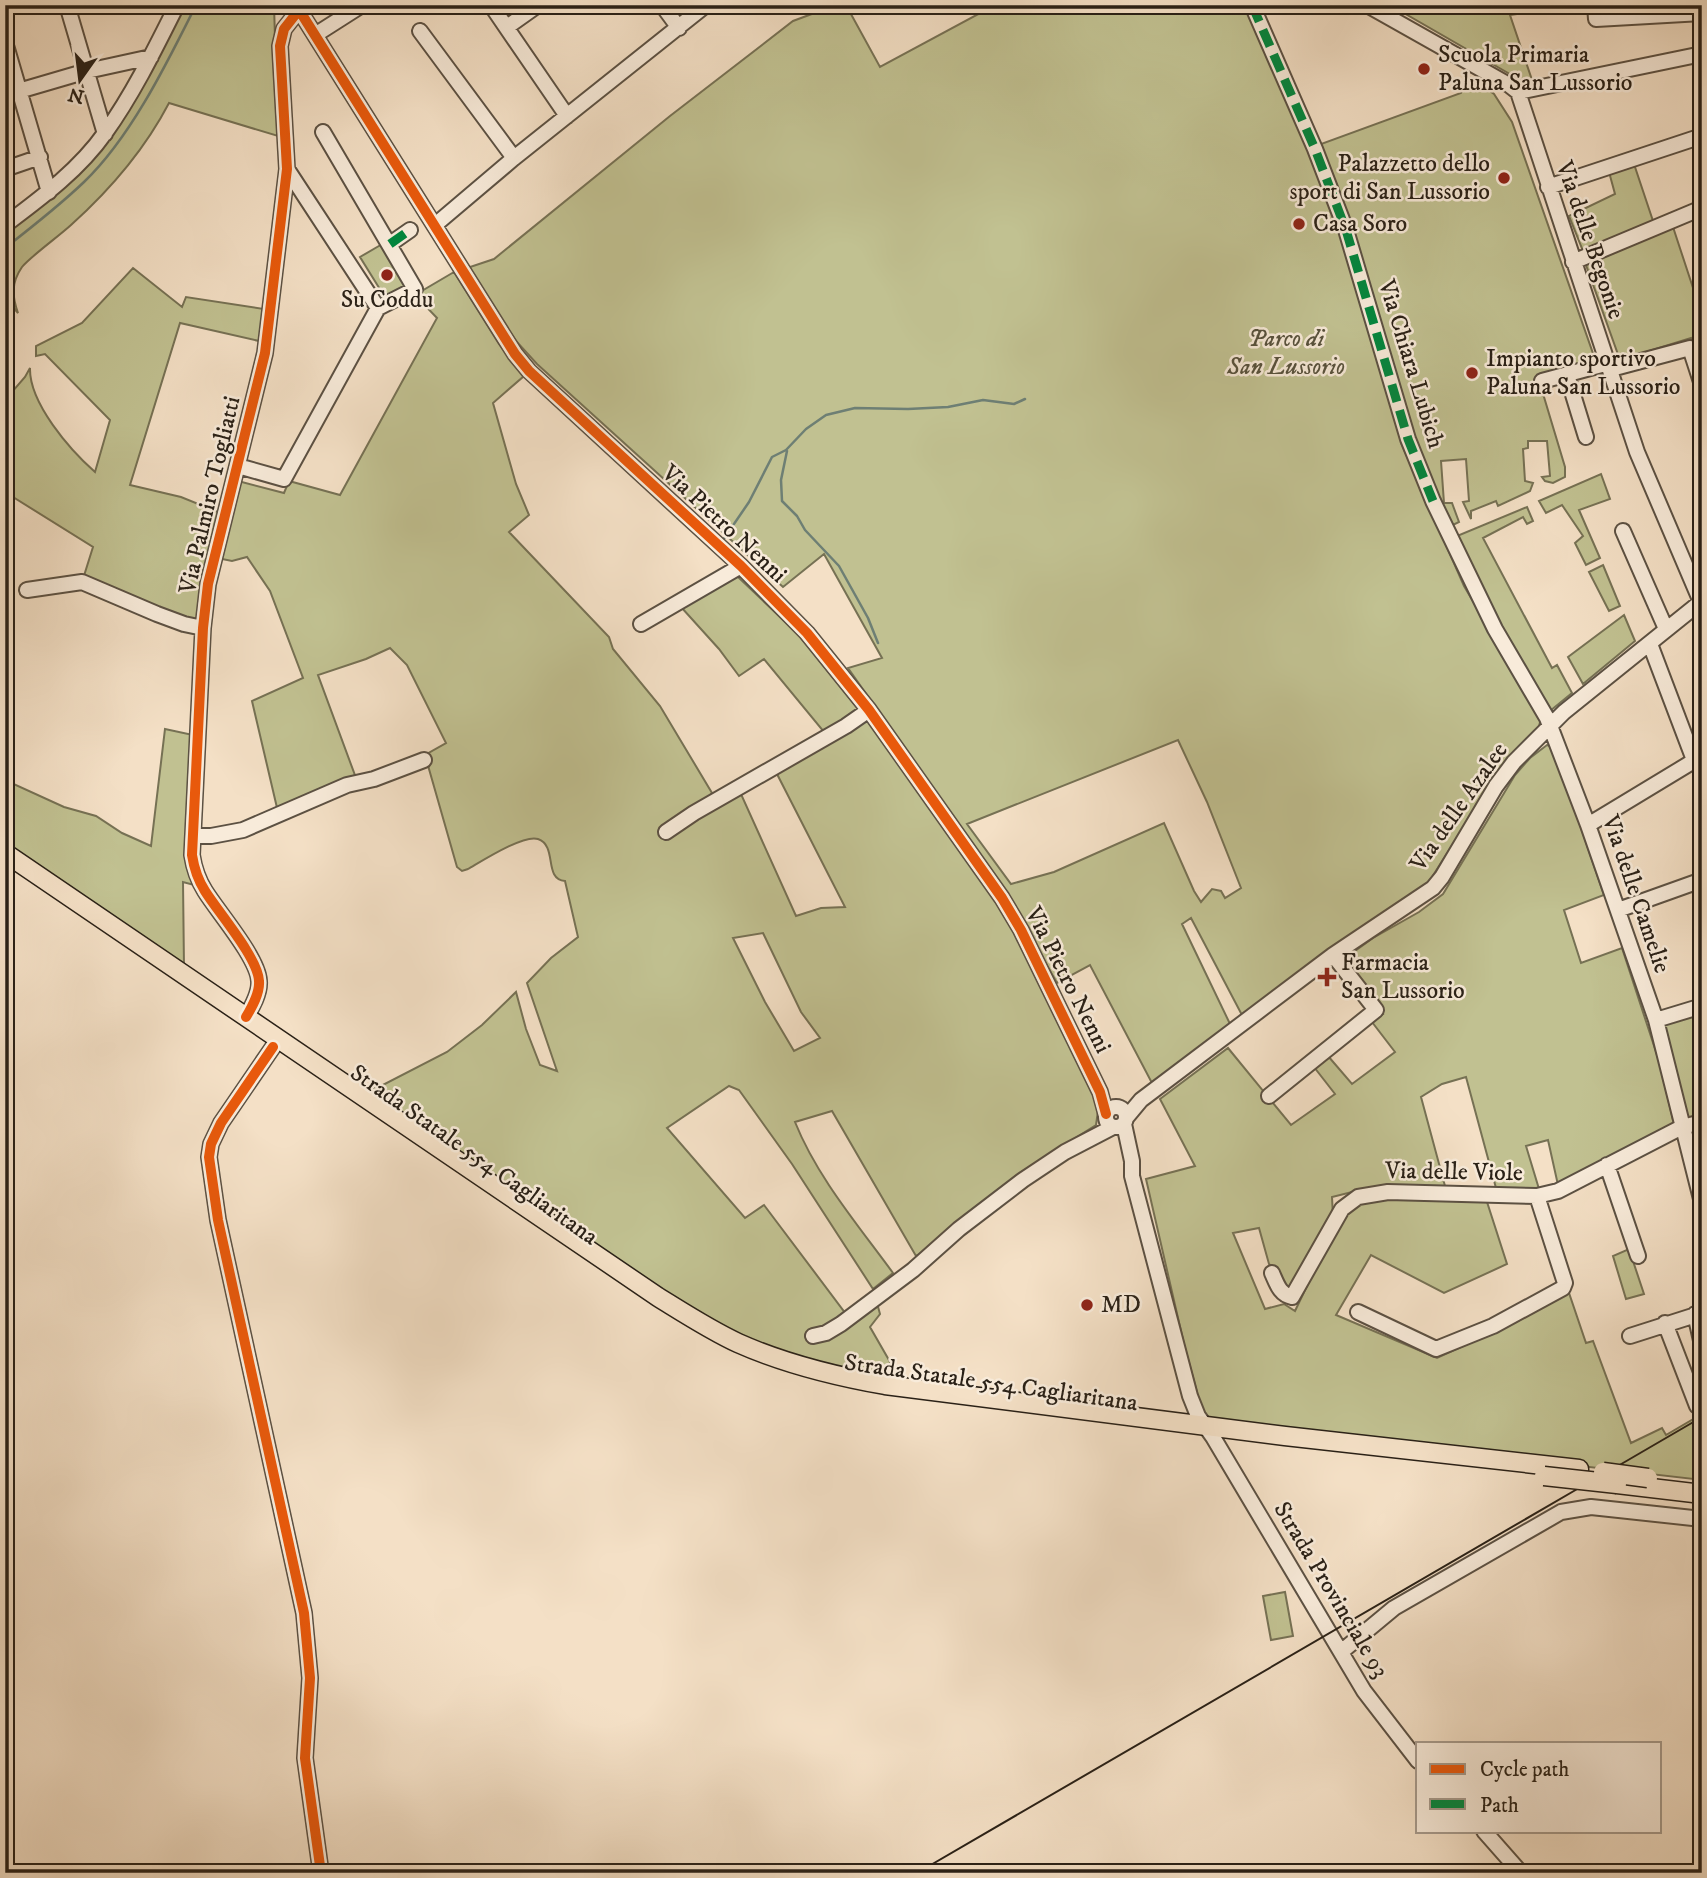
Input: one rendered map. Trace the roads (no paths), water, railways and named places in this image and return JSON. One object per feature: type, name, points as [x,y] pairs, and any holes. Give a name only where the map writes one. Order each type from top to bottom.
[{"type":"main road","name":"Strada Statale 554 Cagliaritana","points":[[5,853],[657,1297],[737,1343],[786,1362],[852,1379],[1209,1431],[1544,1476],[1702,1494]]},
{"type":"main road","name":"Strada Statale 554 Cagliaritana","points":[[5,864],[623,1288],[699,1335],[772,1369],[849,1391],[1579,1469],[1702,1485]]},
{"type":"street","points":[[67,5],[105,134]]},
{"type":"street","points":[[5,225],[81,162],[105,134],[151,57],[177,5]]},
{"type":"street","points":[[315,35],[362,5]]},
{"type":"street","points":[[491,5],[567,116]]},
{"type":"street","points":[[507,27],[538,5]]},
{"type":"street","points":[[662,5],[679,28]]},
{"type":"street","points":[[435,225],[514,158],[706,5]]},
{"type":"street","name":"Via Chiara Lubich","points":[[1252,5],[1315,149],[1346,230],[1408,439],[1433,501],[1494,629],[1550,726]]},
{"type":"street","points":[[1367,5],[1510,85],[1517,92],[1702,54]]},
{"type":"street","points":[[1595,5],[1595,19],[1702,13]]},
{"type":"street","name":"Via Pietro Nenni","points":[[297,8],[480,301],[529,371],[741,566],[807,633],[869,710],[1021,929],[1100,1092],[1116,1118]]},
{"type":"street","name":"Via Palmiro Togliatti","points":[[246,1017],[260,980],[254,966],[204,890],[195,873],[192,855],[203,628],[210,570],[265,353],[287,169],[280,46],[284,29],[297,8]]},
{"type":"street","points":[[420,31],[514,158]]},
{"type":"street","points":[[5,41],[48,192]]},
{"type":"street","points":[[5,95],[87,71],[151,57]]},
{"type":"street","name":"Via delle Begonie","points":[[1517,92],[1637,452],[1701,602]]},
{"type":"street","points":[[245,468],[284,478],[378,308],[415,289],[323,132]]},
{"type":"street","points":[[1548,187],[1702,136]]},
{"type":"street","points":[[5,169],[40,157]]},
{"type":"street","points":[[287,169],[378,308]]},
{"type":"street","points":[[1573,262],[1702,208]]},
{"type":"street","points":[[390,244],[410,230]]},
{"type":"street","points":[[1542,381],[1690,348],[1702,384]]},
{"type":"street","points":[[1567,375],[1586,437]]},
{"type":"street","points":[[1623,531],[1666,629]]},
{"type":"street","points":[[641,624],[741,566]]},
{"type":"street","points":[[27,590],[82,582],[157,614],[203,628]]},
{"type":"street","name":"Via delle Azalee","points":[[813,1336],[826,1333],[841,1324],[913,1270],[959,1229],[1023,1180],[1086,1141],[1333,955],[1422,897],[1438,882],[1507,771],[1564,712],[1701,602]]},
{"type":"street","points":[[1588,825],[1698,758],[1650,644]]},
{"type":"street","points":[[666,832],[869,710]]},
{"type":"street","name":"Via delle Camelie","points":[[1550,726],[1588,825],[1656,1020],[1701,1199],[1702,1244]]},
{"type":"street","points":[[193,836],[211,836],[243,830],[346,785],[374,779],[424,760]]},
{"type":"street","points":[[1618,910],[1702,880]]},
{"type":"street","points":[[1269,1096],[1376,1010],[1333,955]]},
{"type":"street","points":[[1656,1020],[1702,1006]]},
{"type":"street","points":[[273,1047],[221,1123],[211,1144],[209,1157],[218,1220],[304,1613],[310,1678],[305,1758],[321,1873]]},
{"type":"street","points":[[1116,1118],[1129,1147],[1132,1176],[1190,1396],[1209,1431]]},
{"type":"street","name":"Via delle Viole","points":[[1272,1273],[1280,1290],[1286,1296],[1292,1297],[1342,1209],[1359,1197],[1388,1192],[1537,1196],[1558,1191],[1682,1127],[1702,1122]]},
{"type":"street","points":[[1607,1165],[1638,1256]]},
{"type":"street","name":"Via delle Viole","points":[[1358,1312],[1436,1349],[1493,1326],[1563,1288],[1565,1283],[1537,1196]]},
{"type":"street","points":[[1630,1336],[1699,1308],[1702,1345]]},
{"type":"street","points":[[1665,1323],[1697,1406]]},
{"type":"street","name":"Strada Provinciale 93","points":[[1209,1431],[1364,1691],[1416,1758]]},
{"type":"street","points":[[1341,1652],[1394,1608],[1561,1512],[1591,1507],[1702,1519]]},
{"type":"street","points":[[1485,1832],[1521,1873]]},
{"type":"waterway","points":[[5,248],[75,191],[117,144],[147,98],[196,5]]},
{"type":"waterway","points":[[721,543],[749,502],[772,457],[786,450],[806,429],[826,415],[855,408],[948,407],[983,400],[1014,404],[1025,399]]},
{"type":"waterway","points":[[787,451],[781,480],[782,501],[839,566],[868,618],[878,643]]},
{"type":"tram line","points":[[1611,1470],[1702,1417]]},
{"type":"tram line","points":[[917,1873],[1579,1488]]},
{"type":"place","name":"Scuola Primaria Paluna San Lussorio","points":[[1424,69]]},
{"type":"place","name":"Palazzetto dello sport di San Lussorio","points":[[1504,178]]},
{"type":"place","name":"Casa Soro","points":[[1299,224]]},
{"type":"place","name":"Su Coddu","points":[[387,275]]},
{"type":"place","name":"Impianto sportivo Paluna San Lussorio","points":[[1472,373]]},
{"type":"place","name":"Farmacia San Lussorio","points":[[1327,977]]},
{"type":"place","name":"MD","points":[[1087,1305]]},
{"type":"park label","name":"Parco di San Lussorio","points":[[1286,353]]}]
